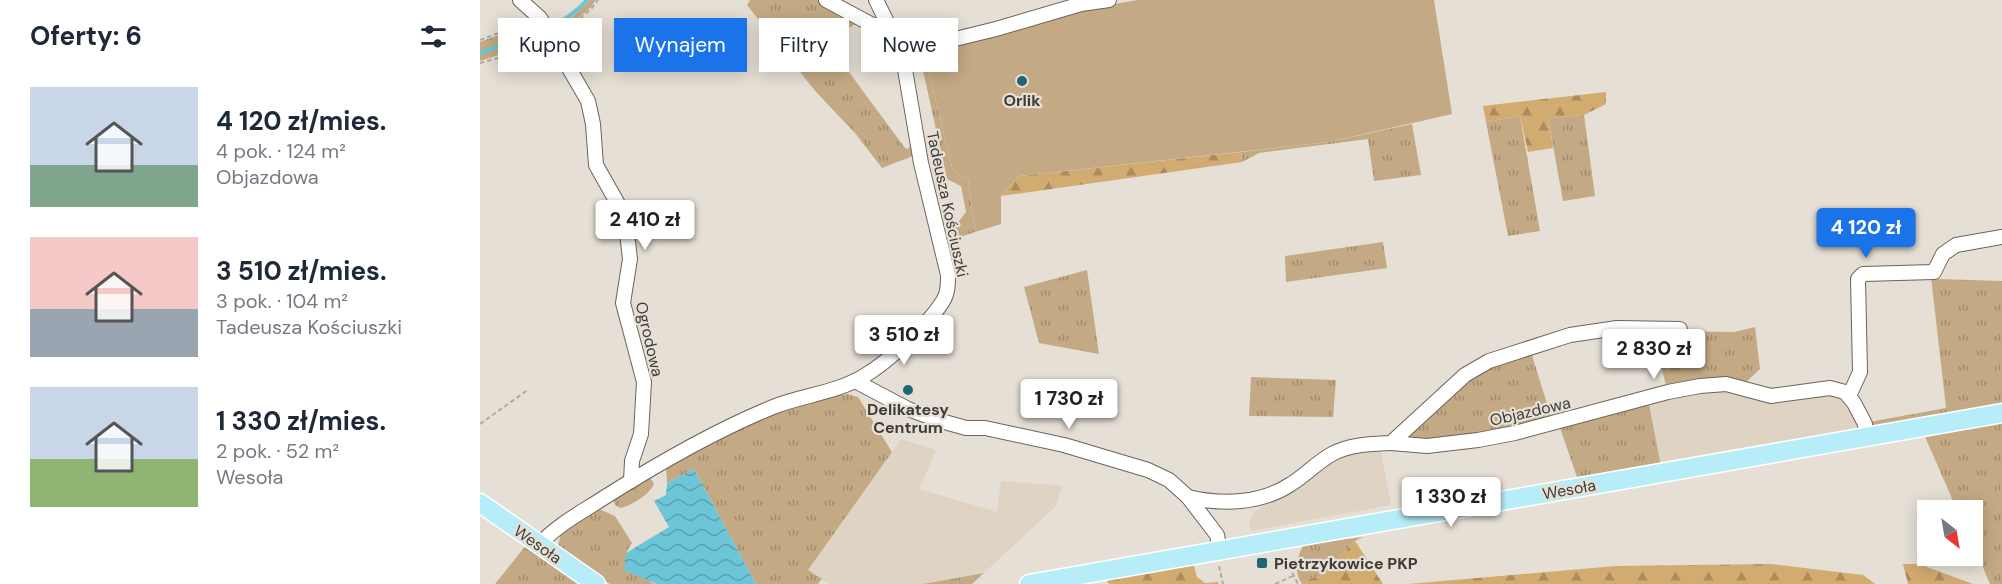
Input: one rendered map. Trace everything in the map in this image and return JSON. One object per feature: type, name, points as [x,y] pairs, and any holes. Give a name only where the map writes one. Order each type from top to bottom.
[{"type":"main road","name":"Wesoła","points":[[1029,584],[1219,558],[2002,413]]},
{"type":"main road","name":"Wesoła","points":[[480,503],[596,584]]},
{"type":"street","points":[[520,0],[539,18]]},
{"type":"street","points":[[826,0],[861,19]]},
{"type":"street","name":"Tadeusza Kościuszki","points":[[876,0],[885,18]]},
{"type":"street","points":[[958,38],[1081,4],[1109,0]]},
{"type":"street","name":"Ogrodowa","points":[[570,72],[588,101],[593,124],[596,165],[618,204],[627,233],[630,258],[623,303],[644,382],[641,434],[632,461],[631,481]]},
{"type":"street","name":"Tadeusza Kościuszki","points":[[538,545],[561,525],[704,439],[776,405],[855,381],[885,361],[927,321],[944,300],[948,288],[948,275],[921,163],[905,72]]},
{"type":"street","points":[[1866,437],[1864,424],[1849,396],[1860,372],[1858,279],[1863,274],[1934,272],[1943,254],[1956,245],[2002,237]]},
{"type":"street","points":[[1391,443],[1465,375],[1489,361],[1570,335],[1617,328],[1680,329]]},
{"type":"street","points":[[855,381],[908,409],[966,429],[985,428],[1064,445],[1148,470],[1169,480],[1188,497],[1217,535],[1219,558]]},
{"type":"street","name":"Objazdowa","points":[[1188,497],[1204,501],[1250,501],[1271,495],[1292,484],[1309,469],[1334,453],[1364,444],[1391,443],[1427,446],[1515,433],[1668,392],[1700,386],[1726,384],[1771,396],[1830,388],[1845,392],[1849,396]]},
{"type":"path","points":[[480,40],[498,34]]},
{"type":"path","points":[[480,424],[529,388]]},
{"type":"path","points":[[1219,558],[1223,584]]},
{"type":"path","points":[[1289,566],[1298,584]]},
{"type":"path","points":[[1275,584],[1293,576]]},
{"type":"shaded area","points":[[1725,385],[1771,400],[1829,391],[1844,394],[1861,430],[1661,466],[1648,399]]},
{"type":"shaded area","points":[[901,439],[936,450],[919,489],[997,512],[1001,481],[1062,486],[1056,506],[984,573],[923,584],[829,584],[808,570]]},
{"type":"shaded area","points":[[1381,452],[1391,505],[1251,531],[1249,524],[1254,512],[1313,474],[1350,453]]},
{"type":"green space","points":[[590,0],[596,0],[578,18],[571,18]]},
{"type":"green space","points":[[750,0],[819,0],[861,21],[849,28],[849,18],[759,18],[759,20],[747,5]]},
{"type":"green space","points":[[1138,0],[1434,0],[1452,114],[1329,142],[1019,176],[1001,196],[1001,224],[975,232],[968,179],[953,171],[929,72],[958,72],[958,43],[1084,9]]},
{"type":"green space","points":[[498,35],[498,46],[480,52],[480,42]]},
{"type":"green space","points":[[498,48],[498,55],[480,61],[480,54]]},
{"type":"green space","points":[[800,72],[849,72],[905,148],[908,149],[910,146],[913,156],[882,168],[855,133]]},
{"type":"green space","points":[[923,72],[929,72],[953,171],[968,179],[975,232],[948,241],[949,234],[966,212],[961,186],[947,179]]},
{"type":"green space","points":[[1606,92],[1606,104],[1584,115],[1548,118],[1553,148],[1528,152],[1520,116],[1486,122],[1483,106]]},
{"type":"green space","points":[[1584,115],[1595,196],[1563,201],[1548,118]]},
{"type":"green space","points":[[1520,116],[1540,231],[1508,236],[1486,122]]},
{"type":"green space","points":[[1412,124],[1421,175],[1374,181],[1368,139],[1259,153],[1242,162],[1241,152],[1329,142]]},
{"type":"green space","points":[[1241,152],[1242,162],[1001,196],[1019,176]]},
{"type":"green space","points":[[1383,242],[1387,268],[1286,282],[1285,256]]},
{"type":"green space","points":[[1087,270],[1099,354],[1039,343],[1024,287]]},
{"type":"green space","points":[[1931,277],[2002,281],[2002,406],[1870,429],[1869,422],[1946,408]]},
{"type":"green space","points":[[1755,327],[1760,369],[1745,383],[1667,389],[1652,331],[1734,332]]},
{"type":"green space","points":[[1531,352],[1552,420],[1514,430],[1406,441],[1405,435],[1464,379],[1488,366]]},
{"type":"green space","points":[[1251,377],[1336,380],[1333,417],[1249,416]]},
{"type":"green space","points":[[847,394],[858,397],[892,452],[808,570],[822,579],[818,584],[756,584],[694,469],[667,483],[666,468],[759,419],[822,399]]},
{"type":"green space","points":[[1648,399],[1661,466],[1578,480],[1559,425]]},
{"type":"green space","points":[[2002,414],[2002,584],[1990,584],[1982,566],[1983,500],[1953,500],[1923,432]]},
{"type":"green space","points":[[650,478],[654,483],[645,495],[624,507],[620,508],[615,505],[613,499]]},
{"type":"green space","points":[[599,509],[615,516],[632,543],[626,553],[652,583],[657,584],[610,584],[561,551],[558,546],[561,533]]},
{"type":"green space","points":[[1363,537],[1355,541],[1323,575],[1301,582],[1297,563],[1304,544]]},
{"type":"green space","points":[[1355,541],[1383,584],[1302,584],[1301,582],[1323,575]]},
{"type":"green space","points":[[527,544],[596,584],[495,584]]},
{"type":"green space","points":[[1191,556],[1197,577],[1205,583],[1219,582],[1218,584],[1109,584],[1098,572]]},
{"type":"green space","points":[[1771,564],[1863,575],[1875,584],[1408,584],[1615,566]]},
{"type":"green space","points":[[1903,564],[1924,566],[1973,584],[1908,584]]},
{"type":"green space","points":[[984,573],[972,584],[923,584]]},
{"type":"water","points":[[694,469],[756,584],[657,584],[624,570],[626,553],[669,527],[654,501],[666,495],[667,483]]},
{"type":"waterway","points":[[480,53],[551,27],[564,20],[587,0]]},
{"type":"place","name":"Orlik","points":[[1022,81]]},
{"type":"place","name":"Delikatesy Centrum","points":[[908,390]]},
{"type":"place","name":"Pietrzykowice PKP","points":[[1262,563]]}]
